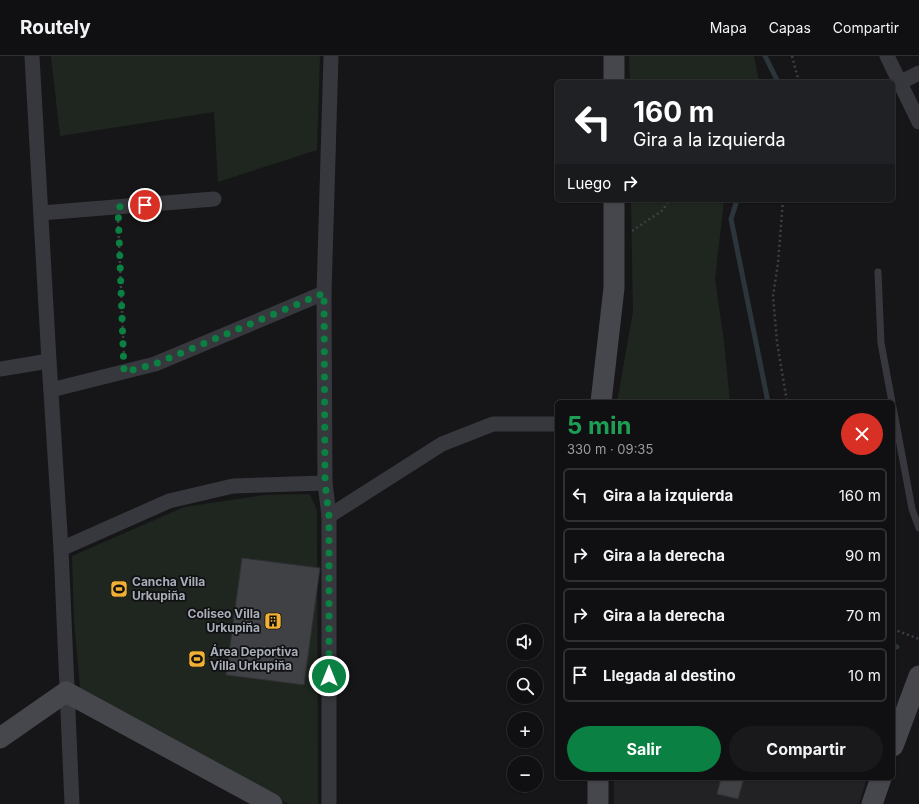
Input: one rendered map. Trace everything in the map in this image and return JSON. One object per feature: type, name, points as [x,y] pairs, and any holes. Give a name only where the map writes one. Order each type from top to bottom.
[{"type":"street","points":[[32,56],[61,549],[72,804]]},
{"type":"street","points":[[329,804],[329,516],[325,483],[324,293],[331,56]]},
{"type":"street","points":[[614,56],[614,80]]},
{"type":"street","points":[[887,56],[919,122]]},
{"type":"street","points":[[899,83],[919,73]]},
{"type":"street","points":[[41,213],[214,199]]},
{"type":"street","points":[[601,400],[614,288],[614,202]]},
{"type":"street","points":[[51,390],[155,364],[324,293]]},
{"type":"street","points":[[0,369],[49,361]]},
{"type":"street","points":[[329,516],[442,444],[492,424],[555,424]]},
{"type":"street","points":[[61,549],[169,501],[233,486],[325,483]]},
{"type":"street","points":[[895,741],[919,676]]},
{"type":"street","points":[[0,738],[66,692]]},
{"type":"street","points":[[66,692],[272,804]]},
{"type":"street","points":[[598,780],[598,804]]},
{"type":"street","points":[[872,804],[880,780]]},
{"type":"lane","points":[[878,272],[881,344],[892,400]]},
{"type":"lane","points":[[895,418],[912,509],[919,528]]},
{"type":"path","points":[[792,56],[798,80]]},
{"type":"path","points":[[614,243],[663,210],[668,202]]},
{"type":"path","points":[[783,202],[778,263],[773,296],[777,342],[787,400]]},
{"type":"path","points":[[118,207],[124,372]]},
{"type":"path","points":[[895,630],[919,639]]},
{"type":"shaded area","points":[[51,56],[320,56],[317,150],[218,182],[214,112],[60,136]]},
{"type":"shaded area","points":[[629,56],[754,56],[759,80],[630,80]]},
{"type":"shaded area","points":[[631,202],[724,202],[715,279],[724,342],[730,400],[617,400],[633,312]]},
{"type":"shaded area","name":"Área Deportiva Villa Urkupiña","points":[[310,494],[317,511],[318,804],[289,804],[81,697],[74,622],[72,556],[184,507],[264,495]]},
{"type":"shaded area","points":[[614,780],[866,780],[859,804],[614,804]]},
{"type":"building","name":"Coliseo Villa Urkupiña","points":[[242,558],[320,568],[304,685],[226,675]]},
{"type":"building","points":[[720,780],[743,780],[738,799],[717,794]]},
{"type":"waterway","points":[[765,56],[777,80]]},
{"type":"waterway","points":[[736,202],[731,219],[768,400]]},
{"type":"place","name":"Cancha Villa Urkupiña","points":[[119,589]]},
{"type":"place","name":"Coliseo Villa Urkupiña","points":[[273,621]]},
{"type":"place","name":"Área Deportiva Villa Urkupiña","points":[[197,659]]},
{"type":"route","points":[[145,205],[118,207],[124,372],[155,364],[324,293],[325,483],[329,516],[329,676]]}]
